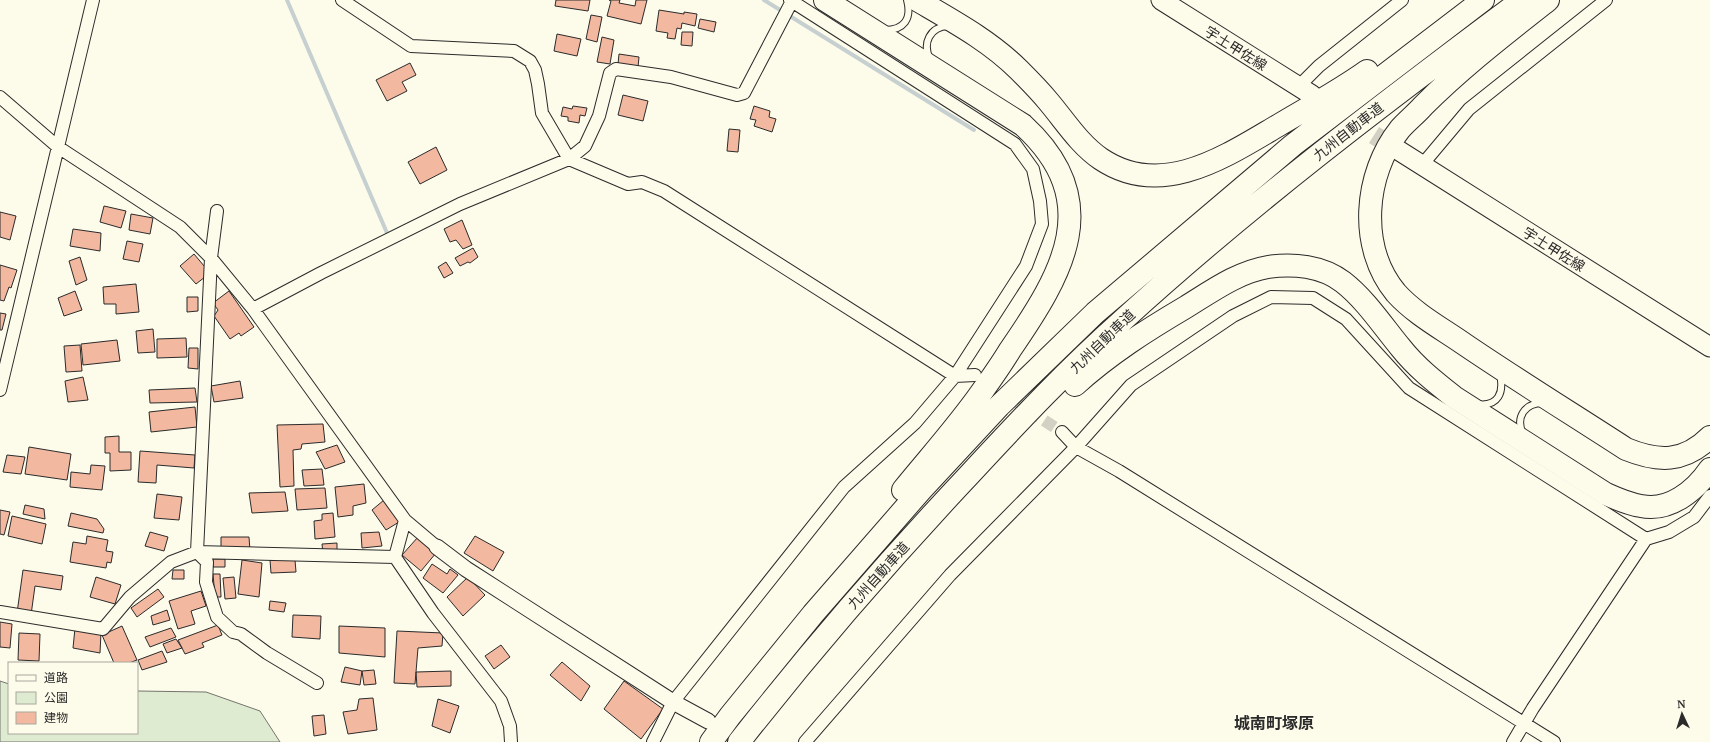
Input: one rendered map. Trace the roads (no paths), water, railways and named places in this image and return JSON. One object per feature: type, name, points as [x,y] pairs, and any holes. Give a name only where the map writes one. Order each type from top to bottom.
[{"type":"highway","points":[[730,716],[725,707],[981,394],[1037,312],[1054,279],[1063,257],[1068,234],[1068,205],[1066,191],[1060,172],[1049,153],[1037,138],[1023,125],[825,0]]},
{"type":"highway","points":[[917,0],[983,40],[1018,69],[1048,100],[1071,130],[1101,159],[1118,168],[1139,174],[1161,175],[1186,172],[1200,168],[1227,156],[1343,87],[1465,0]]},
{"type":"highway","name":"九州自動車道","points":[[711,742],[730,716],[813,614],[921,490],[999,406],[1095,313],[1293,145],[1483,0]]},
{"type":"highway","name":"九州自動車道","points":[[739,742],[778,692],[852,603],[1021,419],[1121,321],[1216,239],[1322,151],[1522,0]]},
{"type":"highway","points":[[1548,0],[1449,80],[1400,129],[1387,150],[1372,188],[1370,211],[1371,234],[1376,256],[1384,275],[1396,293],[1414,310],[1556,405],[1626,449],[1644,456],[1664,458],[1682,456],[1698,449],[1710,437]]},
{"type":"highway","points":[[852,603],[938,521],[1028,428],[1112,354],[1141,334],[1226,282],[1246,273],[1266,267],[1288,264],[1325,272],[1341,281],[1367,305],[1402,349],[1436,383],[1606,494],[1642,507],[1661,506],[1678,500],[1694,488],[1710,469]]},
{"type":"main road","name":"宇土甲佐線","points":[[1161,0],[1305,91]]},
{"type":"main road","name":"宇土甲佐線","points":[[1398,150],[1710,347]]},
{"type":"street","points":[[0,390],[94,0]]},
{"type":"street","points":[[342,0],[411,46],[514,51],[530,60],[535,70],[542,114],[569,159],[628,184],[642,182],[664,191],[955,376],[975,375]]},
{"type":"street","points":[[1305,91],[1319,66],[1402,0]]},
{"type":"street","points":[[1422,165],[1469,109],[1606,0]]},
{"type":"street","points":[[253,309],[321,273],[460,204],[569,159],[585,146],[599,116],[610,73],[616,68],[671,77],[736,95],[744,92],[791,1],[1015,144],[1033,169],[1040,201],[1042,224],[1026,266],[955,376],[914,423],[844,487],[673,702],[653,742]]},
{"type":"street","points":[[0,97],[58,147],[180,227],[211,258],[253,309],[405,520],[466,569],[673,702],[708,721]]},
{"type":"street","points":[[217,211],[211,258],[197,552],[207,562],[206,582],[217,617],[233,632],[241,634],[267,654],[318,683]]},
{"type":"street","points":[[805,742],[950,575],[1076,447],[1131,385],[1233,316],[1270,297],[1313,298],[1346,319],[1408,388],[1646,539]]},
{"type":"street","points":[[1062,432],[1076,447],[1119,471],[1554,742]]},
{"type":"street","points":[[1513,742],[1524,723],[1646,539],[1669,532],[1694,517],[1710,496]]},
{"type":"street","points":[[405,520],[395,557],[433,613],[501,702],[510,726],[511,742]]},
{"type":"street","points":[[0,612],[104,629],[130,597],[171,562],[197,552],[395,557]]},
{"type":"lane","points":[[874,31],[888,30],[904,25],[907,19],[908,11],[907,0]]},
{"type":"lane","points":[[935,69],[928,55],[927,44],[932,32],[946,26],[962,27]]},
{"type":"lane","points":[[1463,402],[1480,405],[1489,403],[1497,398],[1502,391],[1500,375],[1496,365]]},
{"type":"lane","points":[[1527,443],[1521,430],[1520,422],[1522,413],[1526,407],[1532,404],[1541,403],[1556,405]]},
{"type":"waterway","points":[[287,0],[387,233]]},
{"type":"waterway","points":[[764,0],[974,130]]},
{"type":"tunnel","points":[[1325,104],[1398,150]]},
{"type":"tunnel","points":[[984,381],[1062,432]]},
{"type":"district","name":"城南町塚原","points":[[1274,723]]}]
